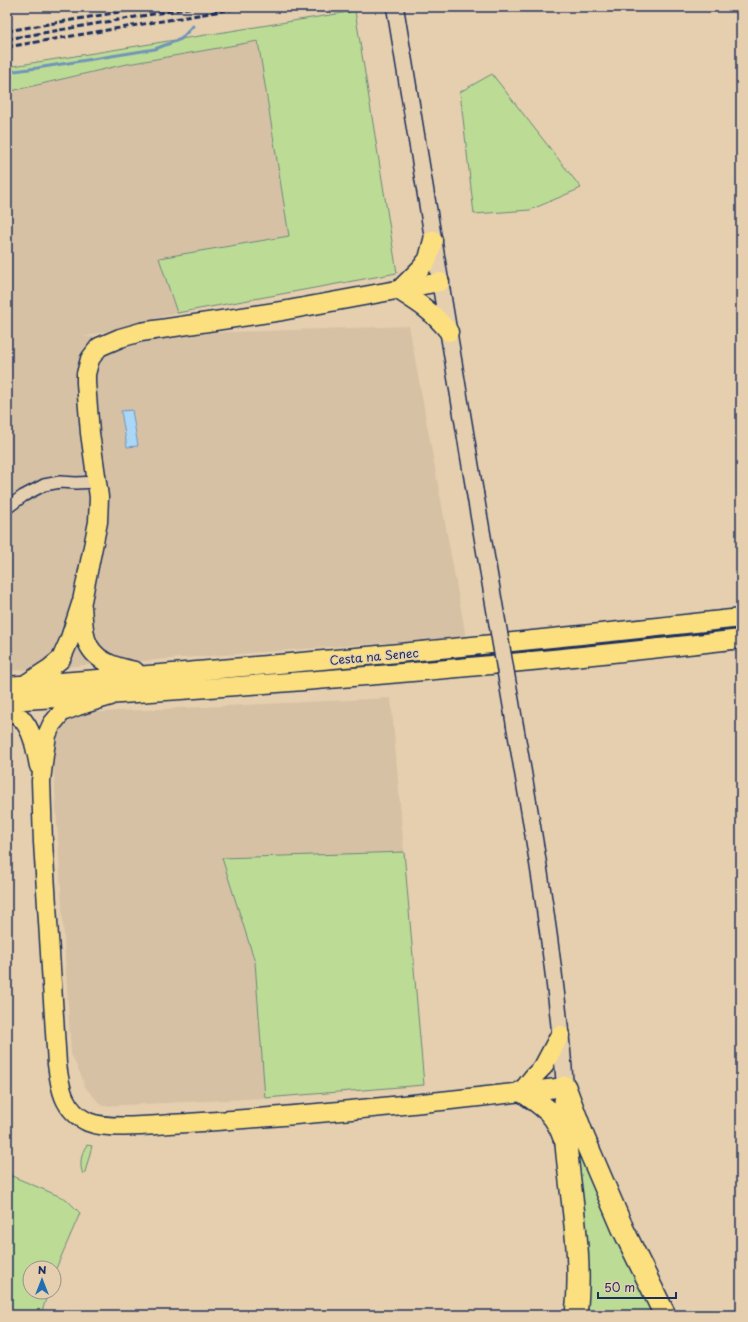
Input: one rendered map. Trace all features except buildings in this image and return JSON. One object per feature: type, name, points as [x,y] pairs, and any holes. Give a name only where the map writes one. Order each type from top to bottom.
[{"type":"highway","points":[[565,1086],[566,1142],[578,1263],[578,1299],[576,1315]]},
{"type":"highway","points":[[565,1086],[584,1138],[623,1229],[665,1315]]},
{"type":"highway","points":[[522,1091],[545,1108],[554,1117],[566,1142]]},
{"type":"main road","points":[[7,711],[18,716],[22,720],[29,730],[36,751],[41,781],[46,887],[56,1046],[60,1084],[61,1091],[67,1102],[81,1118],[96,1124],[113,1126],[228,1120],[440,1101],[565,1086],[546,921],[533,833],[448,332],[395,7]]},
{"type":"main road","points":[[398,290],[421,268],[428,259],[433,240]]},
{"type":"main road","points":[[25,684],[61,659],[69,641],[82,601],[98,522],[99,497],[86,374],[92,356],[99,347],[120,338],[141,332],[282,311],[440,282]]},
{"type":"main road","points":[[398,290],[426,308],[438,318],[448,332]]},
{"type":"main road","points":[[82,601],[85,638],[91,650],[99,658],[122,668],[157,674]]},
{"type":"main road","name":"Cesta na Senec","points":[[7,686],[245,668],[553,639],[741,618]]},
{"type":"main road","name":"Cesta na Senec","points":[[7,701],[111,696],[501,664],[741,639]]},
{"type":"main road","points":[[41,781],[47,736],[52,724],[62,712],[111,696]]},
{"type":"main road","points":[[522,1091],[543,1067],[560,1035]]},
{"type":"street","points":[[7,508],[23,496],[44,485],[60,482],[97,482]]},
{"type":"shaded area","points":[[258,41],[289,236],[160,258],[177,313],[84,337],[409,326],[466,637],[7,671],[7,92],[122,65]]},
{"type":"shaded area","points":[[391,698],[424,1085],[265,1098],[102,1106],[85,1087],[71,1054],[53,756],[57,732],[65,721],[80,713]]},
{"type":"green space","points":[[355,11],[397,273],[177,313],[159,258],[289,236],[258,41],[122,65],[7,92],[7,67]]},
{"type":"green space","points":[[492,74],[581,188],[530,210],[474,214],[460,92]]},
{"type":"green space","points":[[404,852],[424,1085],[265,1098],[255,962],[222,858]]},
{"type":"green space","points":[[576,1135],[654,1315],[582,1315]]},
{"type":"green space","points":[[87,1145],[92,1146],[85,1172],[83,1174],[81,1159],[83,1151]]},
{"type":"green space","points":[[7,1174],[66,1199],[80,1213],[60,1260],[22,1260],[22,1300],[46,1300],[41,1315],[7,1315]]},
{"type":"water","points":[[132,410],[138,446],[127,447],[121,411]]},
{"type":"waterway","points":[[7,72],[155,49],[181,39],[193,26]]},
{"type":"railway","points":[[7,31],[150,7]]},
{"type":"railway","points":[[7,39],[194,7]]},
{"type":"railway","points":[[7,47],[245,7]]}]
